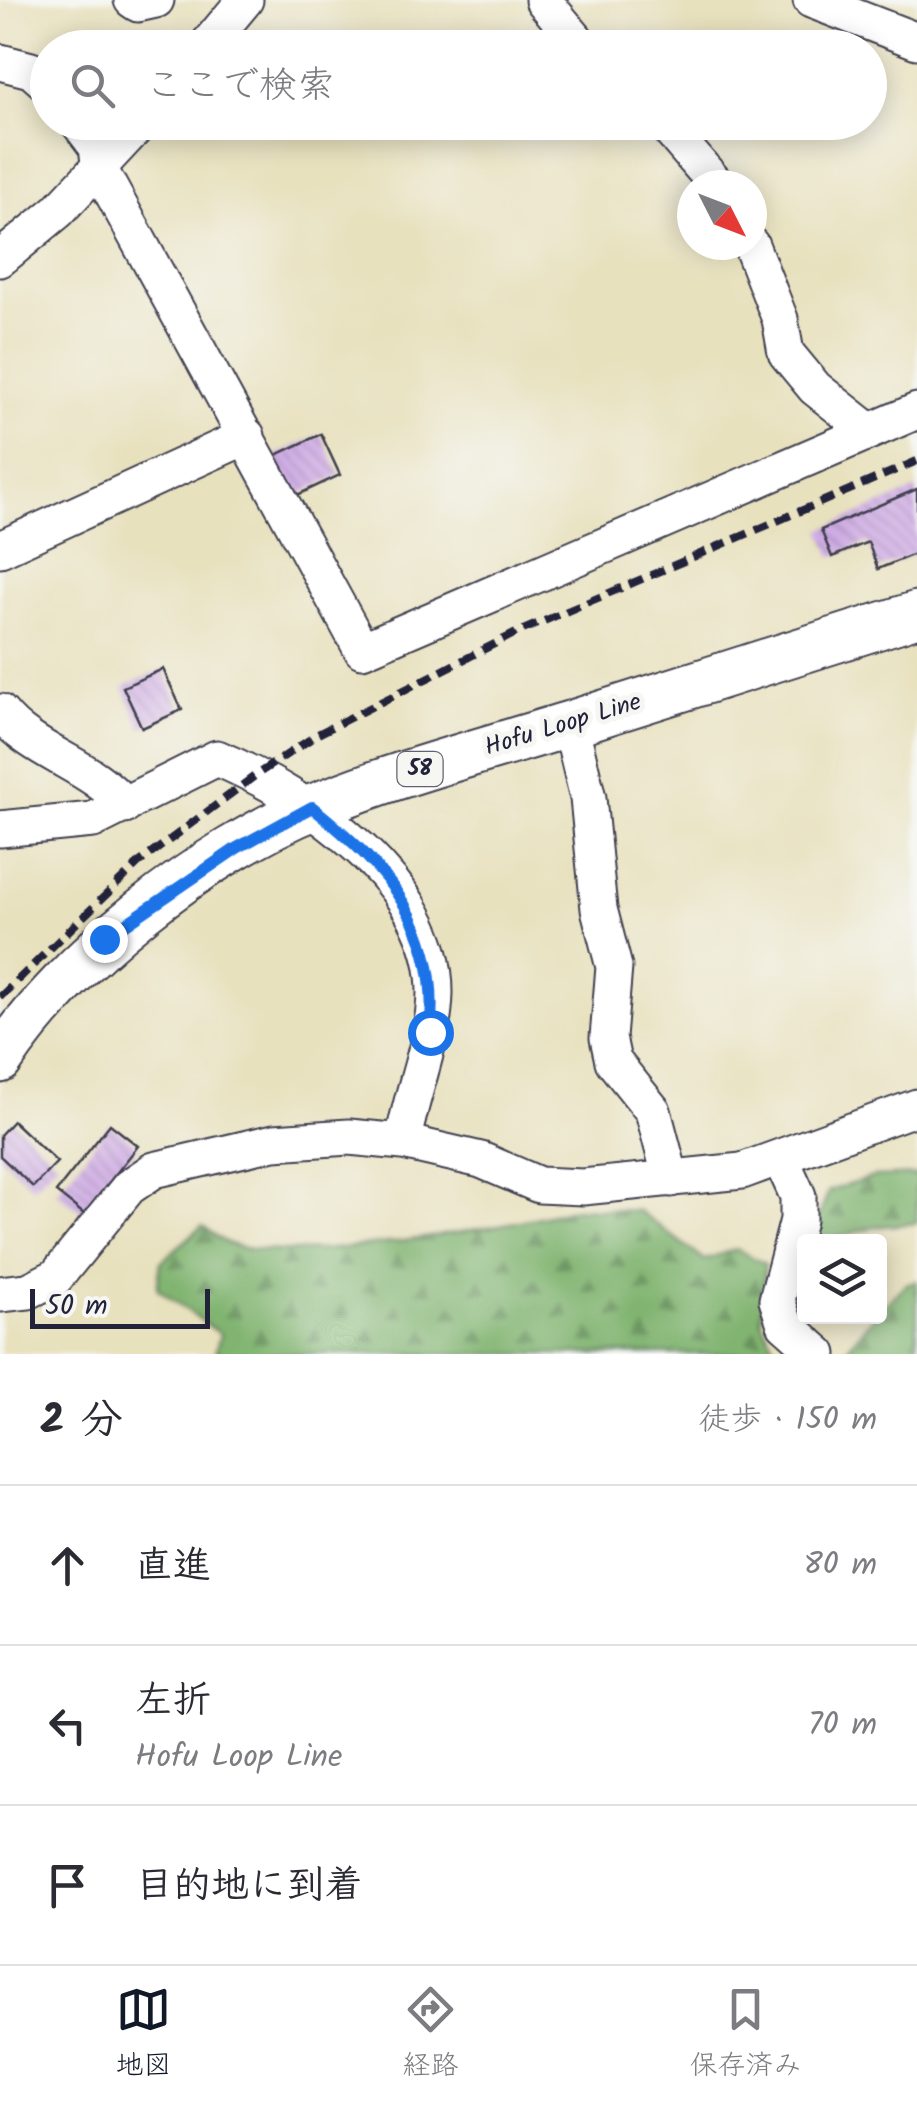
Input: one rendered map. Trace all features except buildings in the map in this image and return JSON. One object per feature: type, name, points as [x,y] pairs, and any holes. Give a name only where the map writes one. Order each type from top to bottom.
[{"type":"main road","name":"Hofu Loop Line","points":[[0,1060],[18,1033],[104,939],[237,848],[312,807],[917,614]]},
{"type":"street","points":[[543,0],[567,30]]},
{"type":"street","points":[[812,0],[917,41]]},
{"type":"street","points":[[216,30],[234,3]]},
{"type":"street","points":[[0,62],[30,70]]},
{"type":"street","points":[[92,140],[97,147],[100,170],[362,650],[917,411]]},
{"type":"street","points":[[0,259],[100,170],[126,140]]},
{"type":"street","points":[[678,140],[704,170]]},
{"type":"street","points":[[758,260],[780,319],[786,353],[815,388],[868,430]]},
{"type":"street","points":[[0,549],[246,436]]},
{"type":"street","points":[[0,712],[17,733],[112,790],[125,806]]},
{"type":"street","points":[[570,724],[588,798],[599,909],[614,967],[608,1038],[613,1061],[653,1110],[671,1179]]},
{"type":"street","points":[[0,830],[93,820],[218,758],[312,807],[388,881],[409,907],[426,945],[435,990],[430,1032],[403,1142]]},
{"type":"street","points":[[0,1294],[28,1291],[56,1277],[128,1186],[154,1170],[274,1142],[349,1137],[403,1142],[481,1160],[539,1185],[583,1188],[742,1172],[917,1107]]},
{"type":"street","points":[[781,1158],[798,1196],[798,1220],[778,1300],[784,1324],[819,1354]]},
{"type":"green space","points":[[917,1175],[917,1223],[873,1227],[850,1234],[812,1234],[829,1191],[873,1177]]},
{"type":"green space","points":[[576,1208],[639,1211],[704,1260],[736,1249],[765,1264],[761,1321],[779,1354],[215,1354],[220,1334],[157,1288],[161,1262],[202,1226],[227,1243],[296,1251],[452,1234]]},
{"type":"green space","points":[[917,1281],[917,1354],[842,1354],[867,1324],[887,1324],[887,1303],[906,1284]]},
{"type":"railway","points":[[0,997],[140,862],[318,734],[516,633],[917,461]]},
{"type":"route","points":[[104,939],[237,848],[312,807],[334,824],[409,907],[426,945],[435,990],[430,1032]]}]
